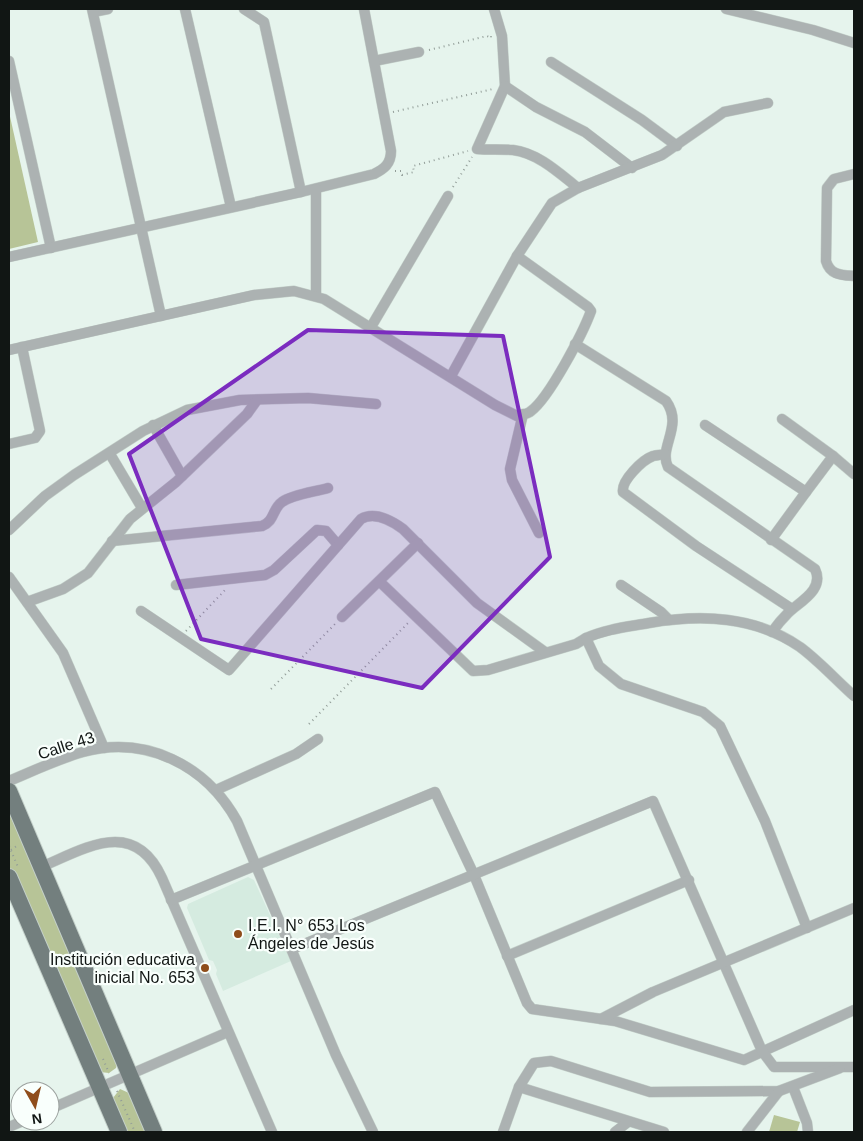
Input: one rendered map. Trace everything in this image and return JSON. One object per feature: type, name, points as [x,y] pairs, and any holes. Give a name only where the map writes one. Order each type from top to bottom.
[{"type":"main road","points":[[9,791],[154,1132]]},
{"type":"main road","points":[[9,877],[119,1132]]},
{"type":"street","points":[[108,9],[92,11],[161,316]]},
{"type":"street","points":[[185,9],[231,207]]},
{"type":"street","points":[[262,9],[301,192]]},
{"type":"street","points":[[9,257],[316,189],[374,174],[389,162],[391,152],[364,9]]},
{"type":"street","points":[[494,9],[502,36],[505,86],[477,148],[514,150],[529,155],[546,163],[578,188]]},
{"type":"street","points":[[726,9],[813,30],[854,43]]},
{"type":"street","points":[[247,10],[264,22]]},
{"type":"street","points":[[374,61],[422,51]]},
{"type":"street","points":[[9,61],[51,248]]},
{"type":"street","points":[[551,62],[642,120],[677,146]]},
{"type":"street","points":[[505,86],[536,106],[585,132],[632,168]]},
{"type":"street","points":[[451,376],[517,256],[552,203],[578,188],[632,168],[677,146],[724,112],[768,103]]},
{"type":"street","points":[[854,174],[834,180],[827,188],[826,261],[830,270],[835,273],[854,276]]},
{"type":"street","points":[[316,189],[316,296]]},
{"type":"street","points":[[371,327],[448,196]]},
{"type":"street","points":[[9,350],[278,291],[300,292],[316,296],[371,327],[494,405],[517,416],[530,412],[543,397],[576,344],[590,313],[590,308],[517,256]]},
{"type":"street","points":[[576,344],[666,401],[672,412],[672,423],[665,454],[668,467],[817,572],[812,592],[805,601],[792,609],[772,632]]},
{"type":"street","points":[[9,444],[35,438],[40,431],[22,347]]},
{"type":"street","points":[[9,530],[45,496],[153,425],[199,407],[223,402],[257,400],[331,399],[376,404]]},
{"type":"street","points":[[27,602],[58,591],[81,578],[100,558],[124,526],[142,508],[182,476],[246,414],[257,400]]},
{"type":"street","points":[[523,414],[510,469],[512,480],[540,533]]},
{"type":"street","points":[[782,419],[833,456],[854,474]]},
{"type":"street","points":[[153,425],[182,476]]},
{"type":"street","points":[[705,425],[806,492]]},
{"type":"street","points":[[110,454],[142,508]]},
{"type":"street","points":[[665,454],[654,456],[641,463],[623,486],[623,492],[696,546],[792,609]]},
{"type":"street","points":[[771,540],[833,456]]},
{"type":"street","points":[[112,541],[262,526],[270,521],[277,507],[284,501],[328,488]]},
{"type":"street","points":[[141,610],[229,670],[361,519],[373,516],[393,522],[418,543],[477,603],[545,652]]},
{"type":"street","points":[[176,585],[265,575],[274,570],[317,530],[326,531],[338,544]]},
{"type":"street","points":[[342,617],[418,543]]},
{"type":"street","points":[[9,577],[63,653],[104,748]]},
{"type":"street","points":[[380,582],[472,671],[488,670],[576,644],[607,630],[669,620],[736,620],[772,632],[801,648],[854,696]]},
{"type":"street","points":[[621,585],[661,612],[669,620]]},
{"type":"street","points":[[586,638],[599,666],[621,684],[703,712],[720,726],[765,821],[807,928]]},
{"type":"street","points":[[216,790],[296,754],[318,739]]},
{"type":"street","name":"Calle 43","points":[[9,781],[78,754],[104,748],[135,748],[167,756],[194,770],[216,790],[237,820],[336,1055],[373,1132]]},
{"type":"street","points":[[171,900],[435,792],[474,875],[530,1007],[601,1019],[739,1060],[754,1057],[762,1051],[854,1010]]},
{"type":"street","points":[[292,949],[653,801],[762,1051],[774,1067],[850,1066]]},
{"type":"street","points":[[41,867],[98,844],[116,841],[127,842],[144,852],[155,864],[272,1132]]},
{"type":"street","points":[[507,956],[689,880]]},
{"type":"street","points":[[601,1019],[653,992],[854,908]]},
{"type":"street","points":[[60,1105],[228,1032]]},
{"type":"street","points":[[503,1132],[519,1087],[534,1063],[543,1061],[552,1061],[650,1092],[779,1091],[850,1066]]},
{"type":"street","points":[[519,1087],[664,1132]]},
{"type":"street","points":[[793,1087],[807,1123],[808,1132]]},
{"type":"street","points":[[747,1132],[779,1091]]},
{"type":"street","points":[[615,1132],[628,1122]]},
{"type":"path","points":[[422,51],[487,36],[491,38],[490,32],[495,31]]},
{"type":"path","points":[[390,112],[505,86]]},
{"type":"path","points":[[396,172],[401,171],[402,175],[414,172],[413,166],[477,148]]},
{"type":"path","points":[[448,196],[477,148]]},
{"type":"path","points":[[184,633],[232,583]]},
{"type":"path","points":[[270,689],[342,617]]},
{"type":"path","points":[[309,724],[407,624]]},
{"type":"path","points":[[10,850],[18,846],[15,839]]},
{"type":"highlighted area","points":[[308,330],[503,336],[550,557],[422,688],[201,639],[129,454]]},
{"type":"shaded area","name":"I.E.I. N° 653 Los Ángeles de Jesús","points":[[248,877],[254,880],[291,961],[223,991],[216,974],[217,970],[213,961],[209,960],[187,908],[188,904]]},
{"type":"green space","points":[[9,112],[38,242],[9,249]]},
{"type":"green space","points":[[9,813],[117,1058],[116,1068],[109,1073],[100,1072],[94,1062],[9,867]]},
{"type":"green space","points":[[120,1089],[129,1093],[146,1132],[127,1132],[113,1098]]},
{"type":"green space","points":[[774,1115],[800,1122],[797,1132],[769,1132]]},
{"type":"place","name":"I.E.I. N° 653 Los Ángeles de Jesús","points":[[238,934]]},
{"type":"place","name":"Institución educativa inicial No. 653","points":[[205,968]]}]
